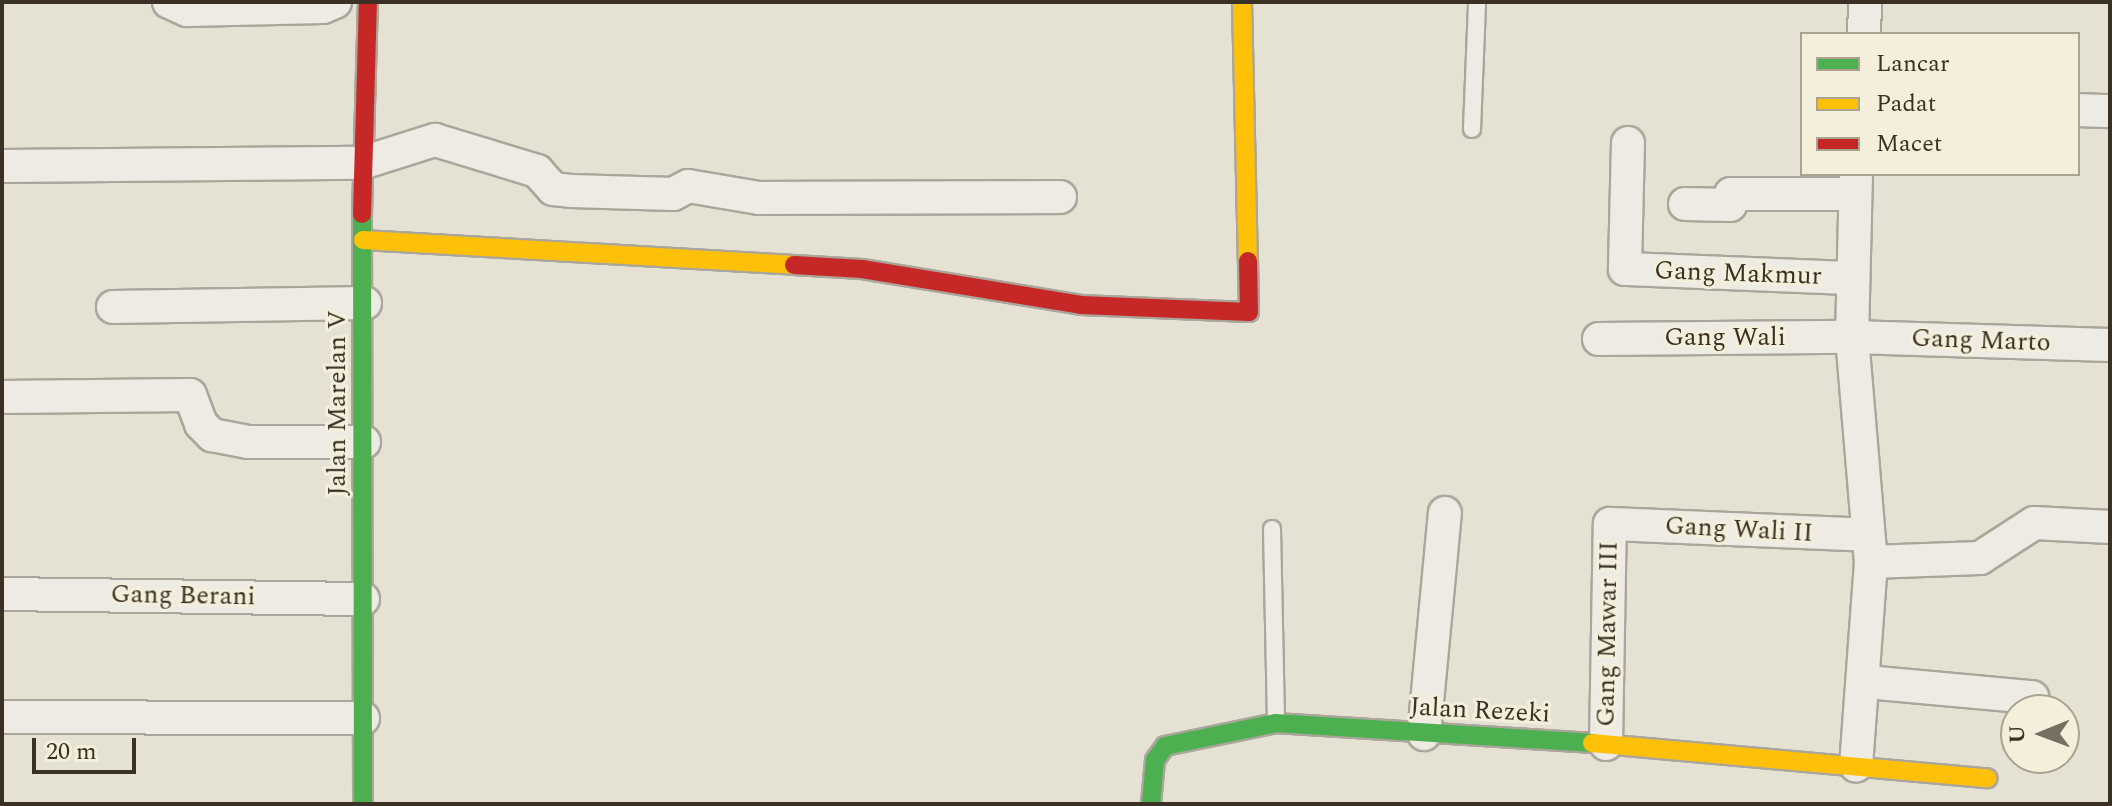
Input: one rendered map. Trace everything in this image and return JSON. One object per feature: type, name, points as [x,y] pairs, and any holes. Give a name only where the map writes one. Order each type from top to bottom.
[{"type":"street","points":[[169,2],[187,10],[323,7],[335,2]]},
{"type":"street","name":"Jalan Marelan V","points":[[363,804],[365,303],[362,163],[368,2]]},
{"type":"street","points":[[363,240],[862,269],[1081,305],[1249,312],[1242,2]]},
{"type":"street","points":[[1864,32],[1865,2]]},
{"type":"street","points":[[2080,110],[2110,111]]},
{"type":"street","points":[[2,166],[362,163],[435,140],[537,171],[553,189],[571,191],[673,194],[688,186],[759,198],[1060,197]]},
{"type":"street","name":"Gang Makmur","points":[[1628,143],[1625,269],[1851,278]]},
{"type":"street","points":[[1685,204],[1730,205],[1731,194],[1855,184],[1852,337],[1869,549],[1866,682],[1856,765]]},
{"type":"street","points":[[113,307],[365,303]]},
{"type":"street","name":"Gang Wali","points":[[1599,339],[1852,337]]},
{"type":"street","name":"Gang Marto","points":[[1852,337],[2110,345]]},
{"type":"street","points":[[2,397],[190,395],[201,424],[212,435],[248,442],[364,442]]},
{"type":"street","points":[[1424,734],[1445,513]]},
{"type":"street","name":"Gang Wali II","points":[[1610,524],[1980,558],[2034,523],[2110,527]]},
{"type":"street","name":"Gang Mawar III","points":[[1606,744],[1610,524]]},
{"type":"street","name":"Gang Berani","points":[[2,594],[363,599]]},
{"type":"street","points":[[1866,682],[2000,694]]},
{"type":"street","points":[[2,696],[362,708]]},
{"type":"street","points":[[2,717],[362,708]]},
{"type":"street","name":"Jalan Rezeki","points":[[1151,804],[1155,760],[1165,746],[1276,723],[1606,744],[1987,778]]},
{"type":"lane","points":[[1472,129],[1477,2]]},
{"type":"lane","points":[[1272,529],[1276,723]]},
{"type":"traffic: fast","points":[[362,214],[363,804]]},
{"type":"traffic: fast","points":[[1151,804],[1155,760],[1165,746],[1276,723],[1592,743]]},
{"type":"traffic: slow","points":[[1242,2],[1248,261]]},
{"type":"traffic: slow","points":[[363,240],[794,265]]},
{"type":"traffic: slow","points":[[1592,743],[1987,778]]},
{"type":"traffic: jam","points":[[362,214],[368,2]]},
{"type":"traffic: jam","points":[[794,265],[862,269],[1081,305],[1249,312],[1248,261]]}]
